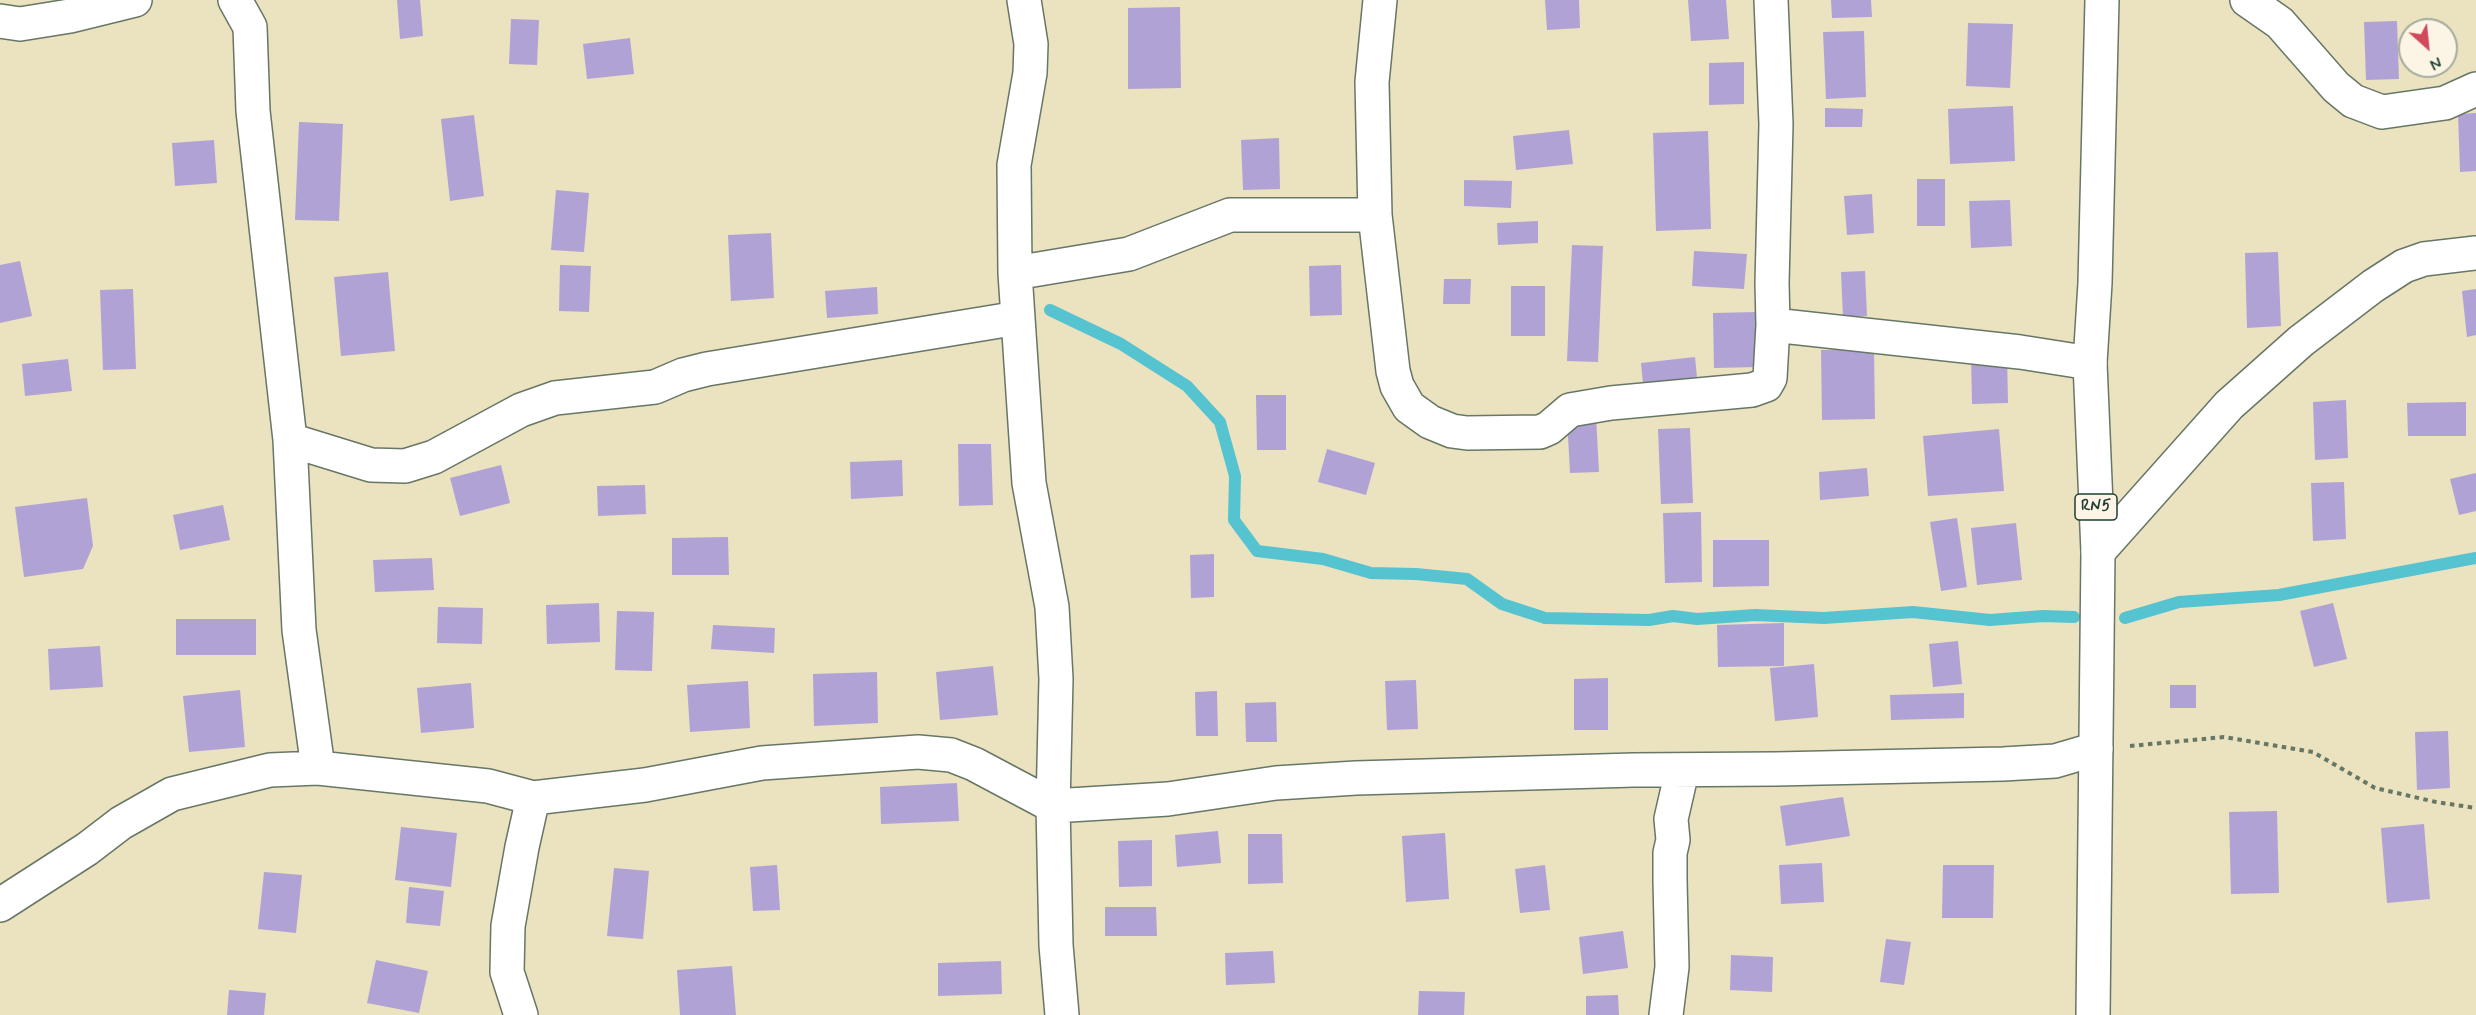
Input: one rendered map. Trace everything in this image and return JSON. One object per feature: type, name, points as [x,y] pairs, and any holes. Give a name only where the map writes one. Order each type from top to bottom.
[{"type":"main road","points":[[0,21],[20,24],[70,16],[135,0]]},
{"type":"main road","points":[[235,0],[250,27],[253,111],[290,440],[299,630],[318,768]]},
{"type":"main road","points":[[1024,0],[1031,44],[1030,73],[1014,165],[1015,273],[1029,483],[1052,607],[1056,679],[1053,806],[1056,945],[1062,1015]]},
{"type":"main road","points":[[1380,0],[1372,82],[1375,215],[1393,371],[1397,386],[1409,407],[1430,422],[1452,431],[1540,432],[1550,428],[1570,410],[1611,403],[1752,390],[1766,385],[1770,378],[1776,124],[1771,0]]},
{"type":"main road","name":"RN5","points":[[2093,1015],[2098,552],[2090,363],[2095,283],[2103,0]]},
{"type":"main road","points":[[2247,0],[2280,23],[2336,87],[2353,101],[2382,112],[2445,103],[2476,89]]},
{"type":"main road","points":[[1015,273],[1129,254],[1230,215],[1375,215]]},
{"type":"main road","points":[[2098,552],[2229,405],[2301,341],[2373,286],[2404,266],[2424,259],[2476,253]]},
{"type":"main road","points":[[290,440],[371,465],[405,466],[434,457],[521,410],[555,399],[656,387],[682,375],[706,369],[1018,318]]},
{"type":"main road","points":[[1773,325],[2020,352],[2090,363]]},
{"type":"main road","points":[[0,905],[87,849],[121,823],[172,794],[270,770],[318,768],[488,786],[533,798],[645,785],[762,763],[918,752],[951,755],[974,764],[1053,806],[1168,800],[1276,783],[1356,778],[1634,770],[2003,764],[2055,761],[2096,749]]},
{"type":"main road","points":[[1666,1015],[1672,967],[1670,853],[1673,840],[1671,819],[1682,771]]},
{"type":"main road","points":[[521,1015],[507,972],[508,926],[533,798]]},
{"type":"path","points":[[2096,749],[2224,737],[2313,752],[2375,788],[2436,802],[2476,808]]},
{"type":"building","points":[[397,0],[420,0],[423,36],[400,39]]},
{"type":"building","points":[[1545,0],[1579,0],[1580,28],[1547,30]]},
{"type":"building","points":[[1688,0],[1726,0],[1729,39],[1691,41]]},
{"type":"building","points":[[1831,0],[1871,0],[1872,17],[1832,18]]},
{"type":"building","points":[[1180,7],[1181,88],[1128,89],[1128,8]]},
{"type":"building","points":[[511,19],[539,20],[537,65],[509,64]]},
{"type":"building","points":[[2397,21],[2399,79],[2366,80],[2364,22]]},
{"type":"building","points":[[1968,23],[2013,24],[2010,88],[1966,86]]},
{"type":"building","points":[[1864,31],[1866,97],[1826,99],[1823,32]]},
{"type":"building","points":[[630,38],[634,74],[587,79],[583,44]]},
{"type":"building","points":[[1744,62],[1744,104],[1709,105],[1709,63]]},
{"type":"building","points":[[2013,106],[2015,161],[1950,164],[1948,109]]},
{"type":"building","points":[[1825,108],[1863,109],[1862,127],[1825,127]]},
{"type":"building","points":[[2476,113],[2476,171],[2460,172],[2458,114]]},
{"type":"building","points":[[474,115],[484,196],[450,201],[441,119]]},
{"type":"building","points":[[299,122],[343,124],[339,221],[295,220]]},
{"type":"building","points":[[1569,130],[1573,164],[1516,170],[1513,136]]},
{"type":"building","points":[[1708,131],[1711,229],[1656,231],[1653,133]]},
{"type":"building","points":[[1279,138],[1280,189],[1243,190],[1241,140]]},
{"type":"building","points":[[214,140],[217,183],[175,186],[172,143]]},
{"type":"building","points":[[1917,179],[1945,179],[1945,226],[1917,226]]},
{"type":"building","points":[[1464,180],[1512,181],[1511,208],[1464,206]]},
{"type":"building","points":[[556,190],[589,193],[584,252],[551,250]]},
{"type":"building","points":[[1872,194],[1874,233],[1847,235],[1844,196]]},
{"type":"building","points":[[2010,200],[2012,246],[1971,248],[1969,201]]},
{"type":"building","points":[[1538,221],[1538,243],[1498,245],[1497,223]]},
{"type":"building","points":[[771,233],[774,298],[731,301],[728,235]]},
{"type":"building","points":[[1572,245],[1603,246],[1598,362],[1567,361]]},
{"type":"building","points":[[1694,251],[1747,254],[1744,289],[1692,286]]},
{"type":"building","points":[[2278,252],[2281,326],[2247,328],[2245,253]]},
{"type":"building","points":[[20,261],[32,316],[0,323],[0,265]]},
{"type":"building","points":[[560,265],[591,266],[589,312],[559,311]]},
{"type":"building","points":[[1341,265],[1342,315],[1310,316],[1309,266]]},
{"type":"building","points":[[1865,271],[1867,316],[1843,317],[1841,272]]},
{"type":"building","points":[[388,272],[395,351],[341,356],[334,277]]},
{"type":"building","points":[[1444,279],[1471,279],[1470,304],[1443,304]]},
{"type":"building","points":[[1511,286],[1545,286],[1545,336],[1511,336]]},
{"type":"building","points":[[877,287],[878,314],[827,318],[825,291]]},
{"type":"building","points":[[133,289],[136,369],[103,370],[100,290]]},
{"type":"building","points":[[2476,289],[2476,335],[2467,337],[2462,291]]},
{"type":"building","points":[[1757,312],[1758,367],[1714,368],[1713,313]]},
{"type":"building","points":[[1874,349],[1875,419],[1822,420],[1821,350]]},
{"type":"building","points":[[2007,353],[2008,403],[1972,404],[1971,354]]},
{"type":"building","points":[[1695,357],[1698,388],[1644,394],[1641,363]]},
{"type":"building","points":[[68,359],[72,391],[25,396],[22,364]]},
{"type":"building","points":[[1256,395],[1286,395],[1286,450],[1257,450]]},
{"type":"building","points":[[2346,400],[2348,458],[2315,460],[2313,402]]},
{"type":"building","points":[[2466,402],[2466,436],[2408,436],[2407,403]]},
{"type":"building","points":[[1596,416],[1599,472],[1570,473],[1567,418]]},
{"type":"building","points":[[1690,428],[1693,503],[1661,504],[1658,429]]},
{"type":"building","points":[[1999,429],[2004,491],[1928,496],[1923,436]]},
{"type":"building","points":[[958,444],[991,444],[993,505],[959,506]]},
{"type":"building","points":[[1327,449],[1375,463],[1366,495],[1318,482]]},
{"type":"building","points":[[902,460],[903,496],[851,499],[850,462]]},
{"type":"building","points":[[501,465],[510,503],[460,516],[450,478]]},
{"type":"building","points":[[1867,468],[1869,496],[1820,500],[1819,472]]},
{"type":"building","points":[[2476,473],[2476,511],[2459,515],[2450,479]]},
{"type":"building","points":[[2344,482],[2346,539],[2313,541],[2311,483]]},
{"type":"building","points":[[645,485],[646,514],[598,516],[597,486]]},
{"type":"building","points":[[87,498],[93,546],[83,569],[24,577],[15,507]]},
{"type":"building","points":[[223,505],[230,540],[180,550],[173,515]]},
{"type":"building","points":[[1701,512],[1702,582],[1665,583],[1663,513]]},
{"type":"building","points":[[1957,518],[1967,587],[1941,591],[1930,522]]},
{"type":"building","points":[[2016,523],[2022,580],[1977,585],[1971,528]]},
{"type":"building","points":[[728,537],[729,575],[672,575],[672,538]]},
{"type":"building","points":[[1713,540],[1769,540],[1769,586],[1713,587]]},
{"type":"building","points":[[1214,554],[1214,597],[1191,598],[1190,555]]},
{"type":"building","points":[[432,558],[434,590],[375,592],[373,560]]},
{"type":"building","points":[[599,603],[600,642],[547,644],[546,605]]},
{"type":"building","points":[[2333,603],[2347,659],[2314,667],[2300,611]]},
{"type":"building","points":[[438,607],[483,608],[482,644],[437,643]]},
{"type":"building","points":[[617,611],[654,612],[652,671],[615,670]]},
{"type":"building","points":[[176,619],[256,619],[256,655],[176,655]]},
{"type":"building","points":[[1784,623],[1784,666],[1718,667],[1717,625]]},
{"type":"building","points":[[713,625],[775,628],[774,653],[711,649]]},
{"type":"building","points":[[1958,641],[1962,684],[1933,687],[1929,644]]},
{"type":"building","points":[[100,646],[103,687],[50,690],[48,649]]},
{"type":"building","points":[[1814,664],[1818,717],[1775,721],[1770,668]]},
{"type":"building","points":[[993,666],[998,715],[940,720],[936,672]]},
{"type":"building","points":[[877,672],[878,723],[814,726],[813,674]]},
{"type":"building","points":[[1608,678],[1608,730],[1574,730],[1574,679]]},
{"type":"building","points":[[1416,680],[1418,729],[1387,730],[1385,681]]},
{"type":"building","points":[[748,681],[750,728],[690,732],[687,685]]},
{"type":"building","points":[[471,683],[474,728],[421,733],[417,688]]},
{"type":"building","points":[[2170,685],[2196,685],[2196,708],[2170,708]]},
{"type":"building","points":[[240,690],[245,747],[189,752],[183,696]]},
{"type":"building","points":[[1217,691],[1218,736],[1196,736],[1195,692]]},
{"type":"building","points":[[1964,693],[1964,718],[1891,720],[1890,695]]},
{"type":"building","points":[[1276,702],[1277,742],[1246,742],[1245,703]]},
{"type":"building","points":[[2448,731],[2450,788],[2417,790],[2415,732]]},
{"type":"building","points":[[957,783],[959,821],[881,824],[880,787]]},
{"type":"building","points":[[1843,797],[1850,836],[1786,846],[1780,806]]},
{"type":"building","points":[[2277,811],[2279,893],[2231,894],[2229,812]]},
{"type":"building","points":[[2424,824],[2430,899],[2387,903],[2381,828]]},
{"type":"building","points":[[401,827],[457,833],[451,887],[395,880]]},
{"type":"building","points":[[1218,831],[1221,863],[1177,867],[1175,835]]},
{"type":"building","points":[[1445,833],[1449,899],[1406,902],[1402,836]]},
{"type":"building","points":[[1248,834],[1282,834],[1283,883],[1248,884]]},
{"type":"building","points":[[1152,840],[1152,886],[1119,887],[1118,841]]},
{"type":"building","points":[[1822,863],[1824,902],[1781,904],[1779,865]]},
{"type":"building","points":[[777,865],[780,910],[753,911],[750,867]]},
{"type":"building","points":[[1545,865],[1550,910],[1520,913],[1515,869]]},
{"type":"building","points":[[1943,865],[1994,865],[1993,918],[1942,918]]},
{"type":"building","points":[[614,868],[649,871],[643,939],[607,936]]},
{"type":"building","points":[[264,872],[302,875],[296,933],[258,929]]},
{"type":"building","points":[[409,887],[444,891],[440,926],[406,923]]},
{"type":"building","points":[[1105,907],[1156,907],[1157,936],[1105,936]]},
{"type":"building","points":[[1623,931],[1628,968],[1583,974],[1579,937]]},
{"type":"building","points":[[1886,939],[1911,942],[1904,985],[1880,982]]},
{"type":"building","points":[[1273,951],[1275,983],[1226,985],[1225,953]]},
{"type":"building","points":[[1731,955],[1773,957],[1772,992],[1730,990]]},
{"type":"building","points":[[376,960],[428,971],[419,1013],[367,1003]]},
{"type":"building","points":[[1001,961],[1002,994],[938,996],[938,963]]},
{"type":"building","points":[[732,966],[736,1015],[680,1015],[677,970]]},
{"type":"building","points":[[229,990],[266,993],[264,1015],[227,1015]]},
{"type":"building","points":[[1419,991],[1465,992],[1464,1015],[1418,1015]]},
{"type":"building","points":[[1618,995],[1619,1015],[1586,1015],[1586,996]]},
{"type":"waterway","points":[[1050,310],[1121,344],[1187,386],[1220,422],[1235,476],[1234,520],[1257,551],[1323,559],[1371,573],[1416,574],[1467,579],[1502,604],[1545,618],[1649,620],[1673,616],[1697,619],[1755,615],[1824,618],[1913,612],[1990,620],[2043,616],[2074,617]]},
{"type":"waterway","points":[[2125,618],[2179,602],[2279,595],[2476,558]]}]
